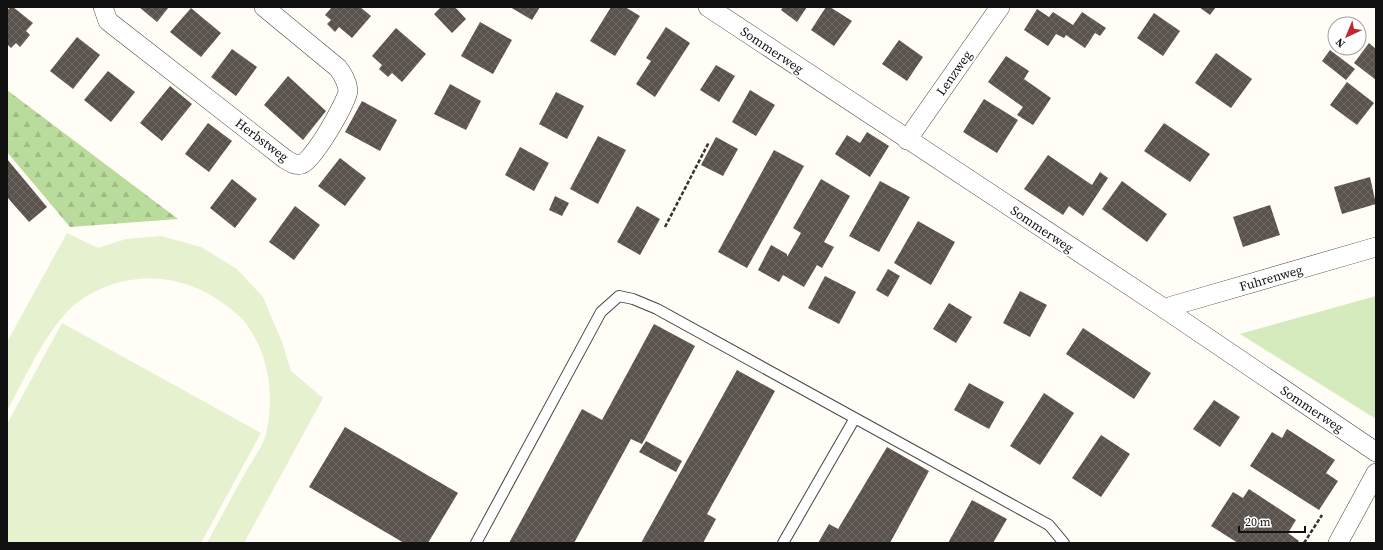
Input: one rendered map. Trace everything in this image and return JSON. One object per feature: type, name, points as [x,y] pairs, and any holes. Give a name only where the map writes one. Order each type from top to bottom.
[{"type":"street","name":"Herbstweg","points":[[103,7],[108,21],[285,159],[294,164],[303,164],[310,159],[344,103],[348,91],[346,78],[338,68],[264,7]]},
{"type":"street","name":"Sommerweg","points":[[708,7],[1376,452]]},
{"type":"street","name":"Lenzweg","points":[[907,140],[1000,7]]},
{"type":"street","name":"Fuhrenweg","points":[[1168,312],[1172,306],[1376,247]]},
{"type":"street","points":[[1338,543],[1376,473]]},
{"type":"lane","points":[[476,543],[601,312],[618,296],[633,299],[657,309],[1049,525],[1064,543]]},
{"type":"lane","points":[[783,543],[855,418]]},
{"type":"path","points":[[665,227],[709,142]]},
{"type":"path","points":[[1304,543],[1322,515]]},
{"type":"green space","points":[[7,90],[178,219],[70,227],[7,152]]},
{"type":"green space","points":[[67,233],[98,248],[126,239],[161,236],[201,247],[237,269],[263,297],[282,342],[291,371],[323,398],[244,543],[207,543],[265,438],[269,419],[270,390],[264,361],[252,333],[239,316],[212,296],[194,287],[176,281],[138,279],[118,282],[100,289],[82,299],[70,308],[49,335],[7,411],[7,342]]},
{"type":"green space","points":[[1376,296],[1376,419],[1240,334]]},
{"type":"green space","points":[[62,323],[261,433],[201,543],[7,543],[7,424]]},
{"type":"building","points":[[10,7],[13,7],[33,23],[26,31],[30,35],[20,47],[16,43],[11,48],[7,44],[7,11]]},
{"type":"building","points":[[139,7],[169,7],[157,22]]},
{"type":"building","points":[[332,7],[360,7],[371,16],[352,38],[339,27],[335,32],[327,24],[331,20],[325,15]]},
{"type":"building","points":[[441,7],[455,7],[466,19],[452,33],[434,14]]},
{"type":"building","points":[[510,7],[540,7],[532,20]]},
{"type":"building","points":[[611,7],[625,7],[640,16],[615,56],[590,41]]},
{"type":"building","points":[[783,7],[807,7],[797,22],[781,10]]},
{"type":"building","points":[[826,7],[830,7],[852,21],[834,46],[811,30]]},
{"type":"building","points":[[1199,7],[1216,7],[1210,15]]},
{"type":"building","points":[[191,8],[221,33],[201,57],[170,32]]},
{"type":"building","points":[[1037,9],[1049,17],[1053,12],[1073,25],[1082,12],[1106,28],[1100,36],[1095,33],[1085,48],[1066,35],[1064,38],[1056,34],[1048,46],[1024,30]]},
{"type":"building","points":[[1154,13],[1180,31],[1163,56],[1137,38]]},
{"type":"building","points":[[480,22],[512,40],[493,74],[461,56]]},
{"type":"building","points":[[666,27],[690,43],[655,97],[636,84],[651,61],[646,58]]},
{"type":"building","points":[[396,28],[426,54],[402,82],[392,73],[388,77],[379,69],[382,65],[372,56]]},
{"type":"building","points":[[77,37],[100,55],[73,89],[50,71]]},
{"type":"building","points":[[899,40],[923,57],[907,81],[882,64]]},
{"type":"building","points":[[1369,43],[1376,49],[1376,80],[1354,63],[1359,56],[1367,56],[1367,46]]},
{"type":"building","points":[[232,49],[257,67],[236,96],[211,77]]},
{"type":"building","points":[[1216,53],[1252,79],[1231,108],[1195,83]]},
{"type":"building","points":[[1327,54],[1327,56],[1338,56],[1355,69],[1346,80],[1322,61]]},
{"type":"building","points":[[1006,56],[1029,71],[1024,79],[1051,98],[1033,125],[1017,115],[1023,107],[988,82]]},
{"type":"building","points":[[716,65],[735,76],[719,102],[700,90]]},
{"type":"building","points":[[108,71],[135,92],[111,122],[84,100]]},
{"type":"building","points":[[288,76],[326,111],[303,140],[264,105]]},
{"type":"building","points":[[1347,82],[1374,103],[1357,125],[1330,105]]},
{"type":"building","points":[[450,84],[481,101],[466,130],[434,114]]},
{"type":"building","points":[[170,86],[192,104],[162,141],[140,123]]},
{"type":"building","points":[[750,90],[775,105],[756,136],[732,122]]},
{"type":"building","points":[[556,92],[584,106],[567,139],[539,124]]},
{"type":"building","points":[[984,99],[1018,120],[997,153],[963,132]]},
{"type":"building","points":[[362,101],[397,120],[380,151],[345,132]]},
{"type":"building","points":[[208,123],[232,141],[209,172],[185,154]]},
{"type":"building","points":[[1164,123],[1210,154],[1190,182],[1144,151]]},
{"type":"building","points":[[867,132],[889,146],[870,177],[835,154],[847,135],[860,143]]},
{"type":"building","points":[[598,136],[626,150],[598,204],[570,189]]},
{"type":"building","points":[[716,137],[738,149],[723,176],[701,165]]},
{"type":"building","points":[[520,147],[549,163],[534,191],[505,175]]},
{"type":"building","points":[[774,150],[804,166],[747,268],[718,252]]},
{"type":"building","points":[[1048,155],[1092,185],[1100,172],[1108,178],[1083,216],[1069,206],[1063,215],[1024,189]]},
{"type":"building","points":[[340,158],[366,178],[345,206],[318,186]]},
{"type":"building","points":[[7,159],[47,207],[29,222],[7,197]]},
{"type":"building","points":[[1370,177],[1376,204],[1342,214],[1334,187]]},
{"type":"building","points":[[232,179],[257,199],[235,228],[210,208]]},
{"type":"building","points":[[821,179],[850,196],[824,242],[834,247],[822,268],[817,265],[804,287],[783,275],[779,282],[758,270],[771,245],[787,254],[787,257],[801,233],[793,228]]},
{"type":"building","points":[[880,181],[910,197],[879,252],[849,236]]},
{"type":"building","points":[[1122,181],[1167,214],[1147,242],[1102,209]]},
{"type":"building","points":[[555,196],[569,203],[562,216],[549,210]]},
{"type":"building","points":[[1270,205],[1280,235],[1243,247],[1233,217]]},
{"type":"building","points":[[295,206],[320,225],[294,260],[269,242]]},
{"type":"building","points":[[637,206],[660,219],[640,255],[617,242]]},
{"type":"building","points":[[918,221],[955,242],[931,285],[894,263]]},
{"type":"building","points":[[888,269],[900,276],[888,297],[876,290]]},
{"type":"building","points":[[825,276],[856,292],[839,324],[808,308]]},
{"type":"building","points":[[1020,291],[1047,305],[1030,337],[1003,323]]},
{"type":"building","points":[[949,303],[972,317],[956,343],[933,329]]},
{"type":"building","points":[[654,324],[695,346],[642,444],[631,439],[574,543],[509,543],[582,409],[602,420]]},
{"type":"building","points":[[1083,328],[1151,373],[1134,399],[1066,354]]},
{"type":"building","points":[[737,370],[775,391],[707,514],[716,519],[703,543],[641,543]]},
{"type":"building","points":[[969,383],[1004,402],[989,429],[954,410]]},
{"type":"building","points":[[1044,393],[1074,413],[1040,465],[1010,446]]},
{"type":"building","points":[[1214,400],[1240,417],[1220,447],[1193,429]]},
{"type":"building","points":[[345,427],[458,493],[428,543],[404,543],[309,487]]},
{"type":"building","points":[[1287,429],[1335,460],[1326,473],[1338,481],[1319,510],[1250,466],[1272,432],[1282,438]]},
{"type":"building","points":[[1101,435],[1130,454],[1101,497],[1072,478]]},
{"type":"building","points":[[646,441],[682,461],[676,472],[639,452]]},
{"type":"building","points":[[887,447],[929,471],[890,543],[818,543],[829,524],[838,529]]},
{"type":"building","points":[[1249,489],[1296,520],[1288,533],[1299,541],[1298,543],[1238,543],[1211,526],[1233,492],[1243,498]]},
{"type":"building","points":[[972,500],[1007,519],[993,543],[948,543]]}]
